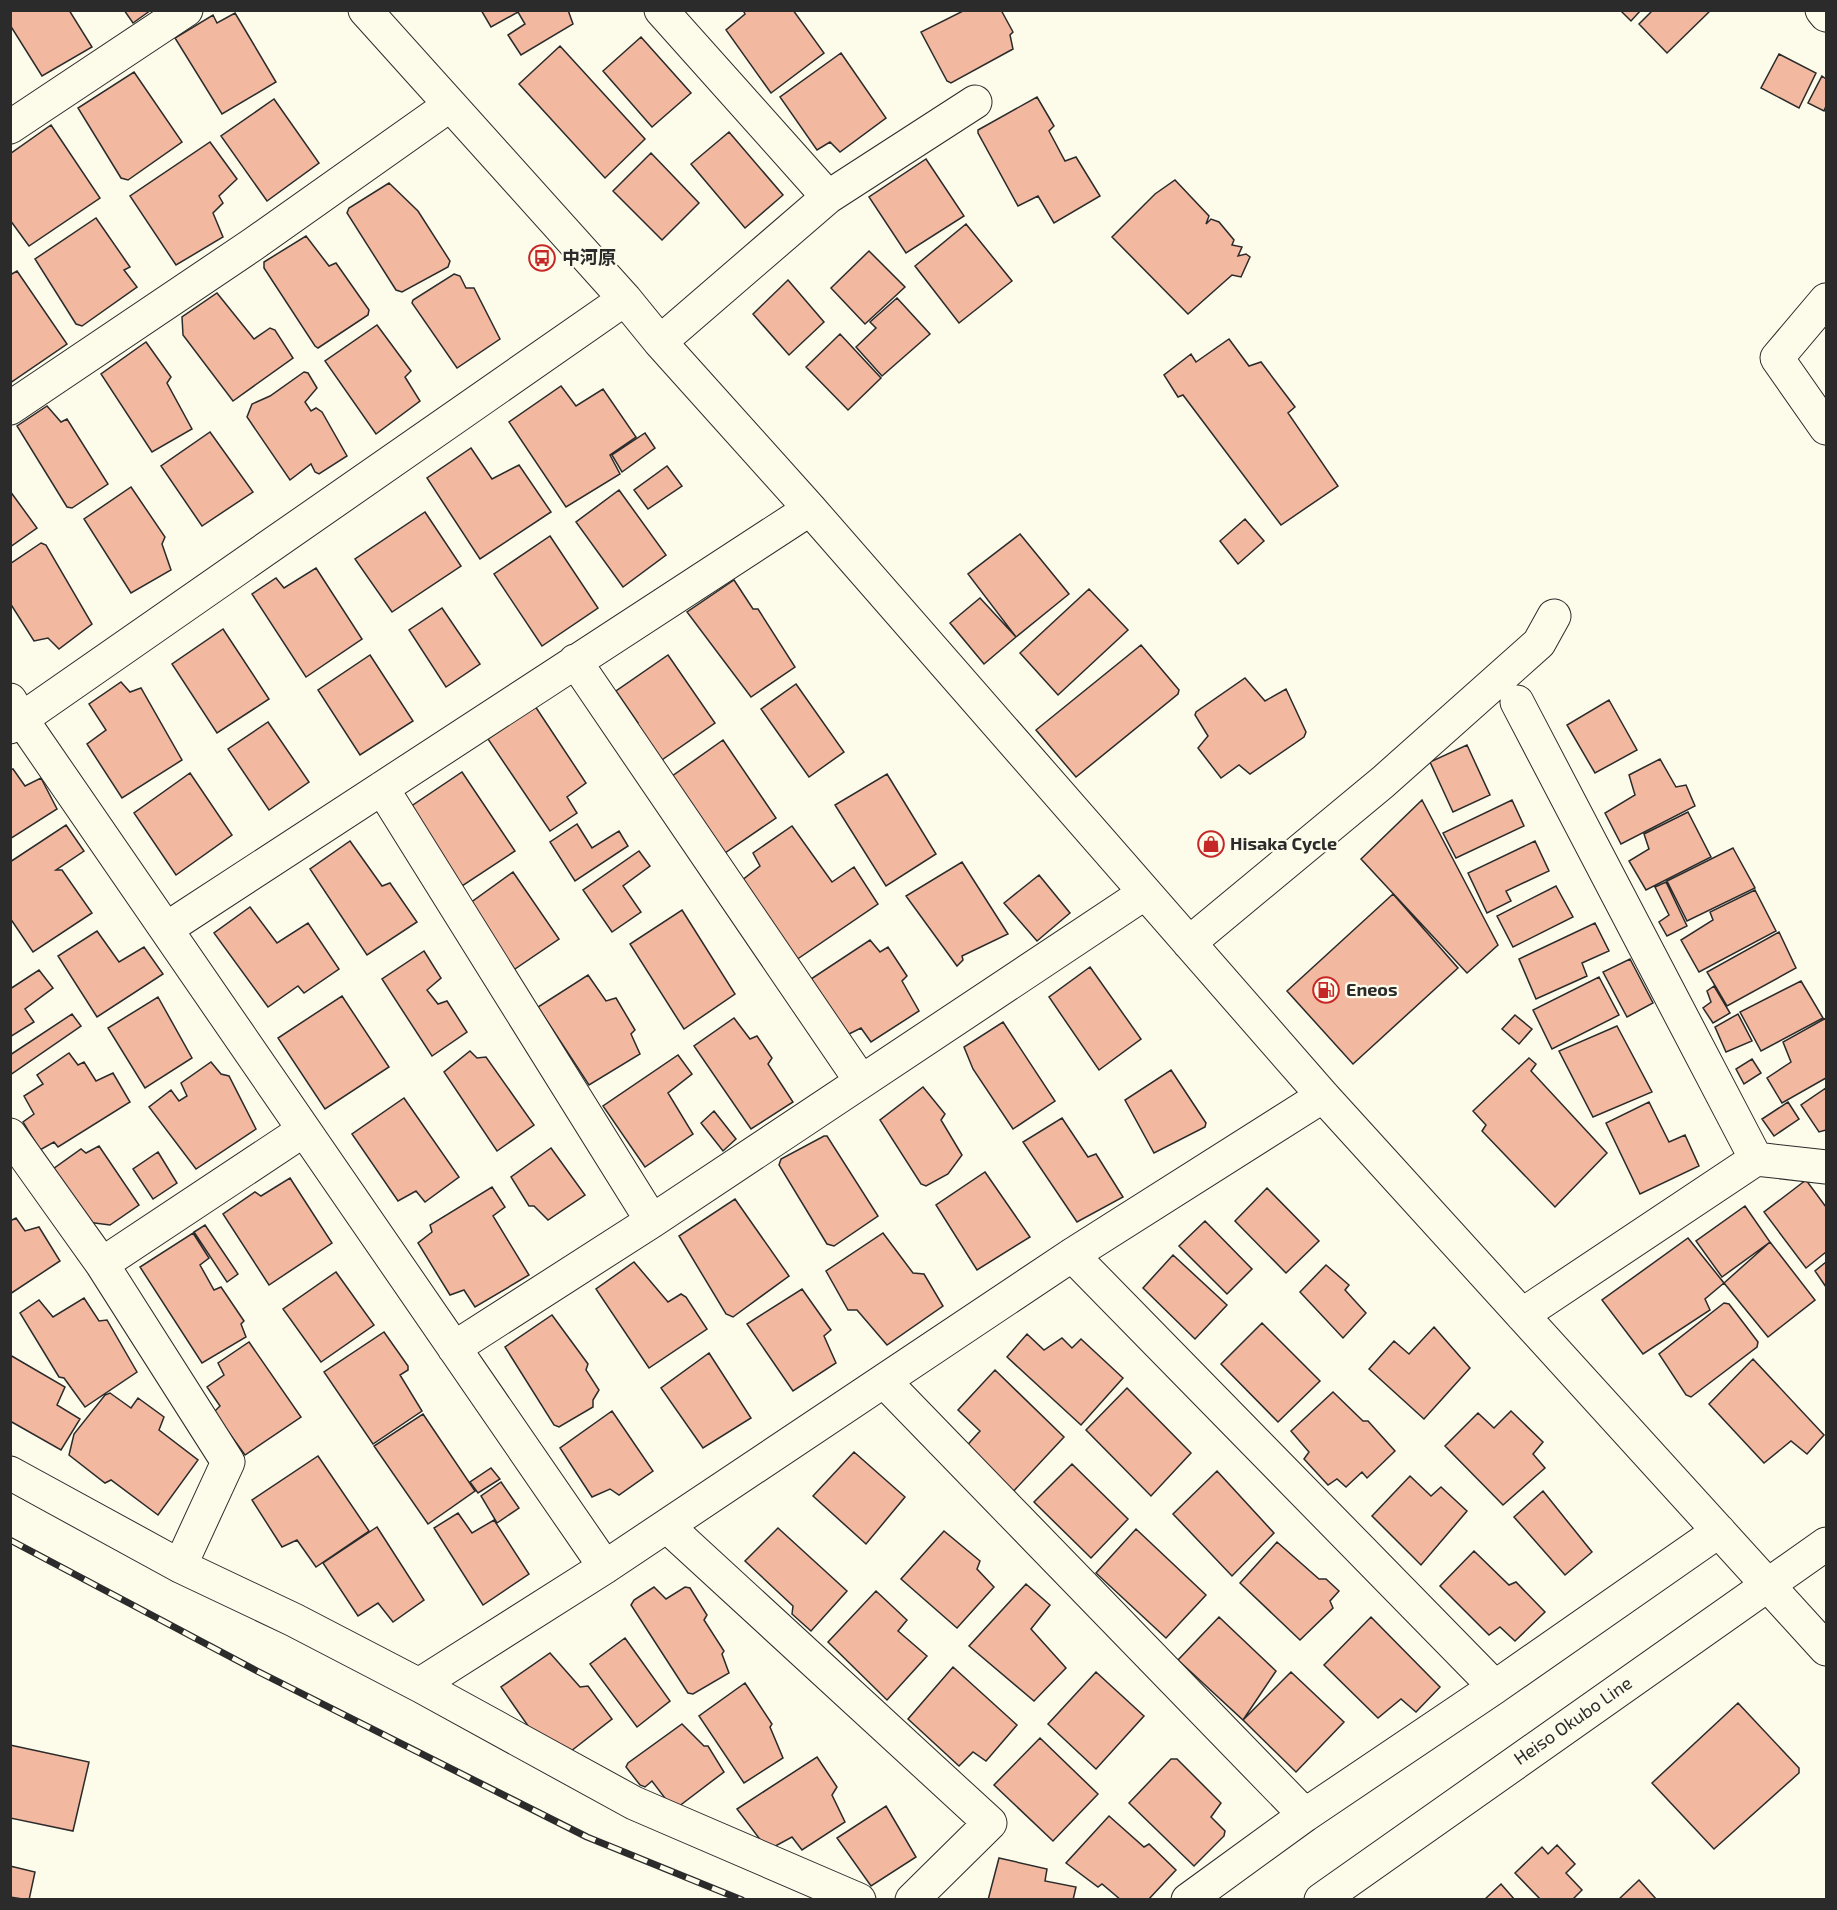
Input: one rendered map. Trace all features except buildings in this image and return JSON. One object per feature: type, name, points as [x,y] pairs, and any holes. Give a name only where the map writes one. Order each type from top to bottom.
[{"type":"street","points":[[10,127],[186,10]]},
{"type":"street","points":[[365,10],[625,299],[660,342],[810,509],[1323,1096],[1827,1649]]},
{"type":"street","points":[[661,10],[828,197]]},
{"type":"street","points":[[1822,10],[1827,15]]},
{"type":"street","points":[[660,342],[828,197],[975,102]]},
{"type":"street","points":[[10,408],[252,245],[450,105]]},
{"type":"street","points":[[605,1567],[166,929],[14,716],[625,299]]},
{"type":"street","points":[[1827,300],[1777,358],[1827,428]]},
{"type":"street","points":[[166,929],[810,509]]},
{"type":"street","points":[[1189,943],[1383,782],[1539,643],[1554,616]]},
{"type":"street","points":[[575,661],[861,1081]]},
{"type":"street","points":[[1517,702],[1756,1160]]},
{"type":"street","points":[[382,788],[652,1221]]},
{"type":"street","points":[[454,1348],[652,1221],[1145,892]]},
{"type":"street","points":[[420,1685],[605,1567],[1072,1255],[1323,1096]]},
{"type":"street","points":[[102,1264],[304,1130]]},
{"type":"street","points":[[10,1135],[102,1264],[228,1462],[180,1566]]},
{"type":"street","points":[[1522,1315],[1756,1160],[1827,1167]]},
{"type":"street","points":[[1072,1255],[1495,1687]]},
{"type":"street","points":[[884,1381],[1305,1815]]},
{"type":"street","points":[[10,1473],[180,1566],[294,1620],[420,1685],[634,1803],[859,1899]]},
{"type":"street","points":[[667,1526],[990,1823],[912,1899]]},
{"type":"street","points":[[1188,1899],[1305,1815],[1719,1532]]},
{"type":"street","name":"Heiso Okubo Line","points":[[1321,1899],[1827,1544]]},
{"type":"railway","points":[[10,1540],[257,1671],[587,1837],[742,1900]]},
{"type":"place","name":"中河原","points":[[542,258]]},
{"type":"place","name":"Hisaka Cycle","points":[[1211,844]]},
{"type":"place","name":"Eneos","points":[[1326,990]]}]
